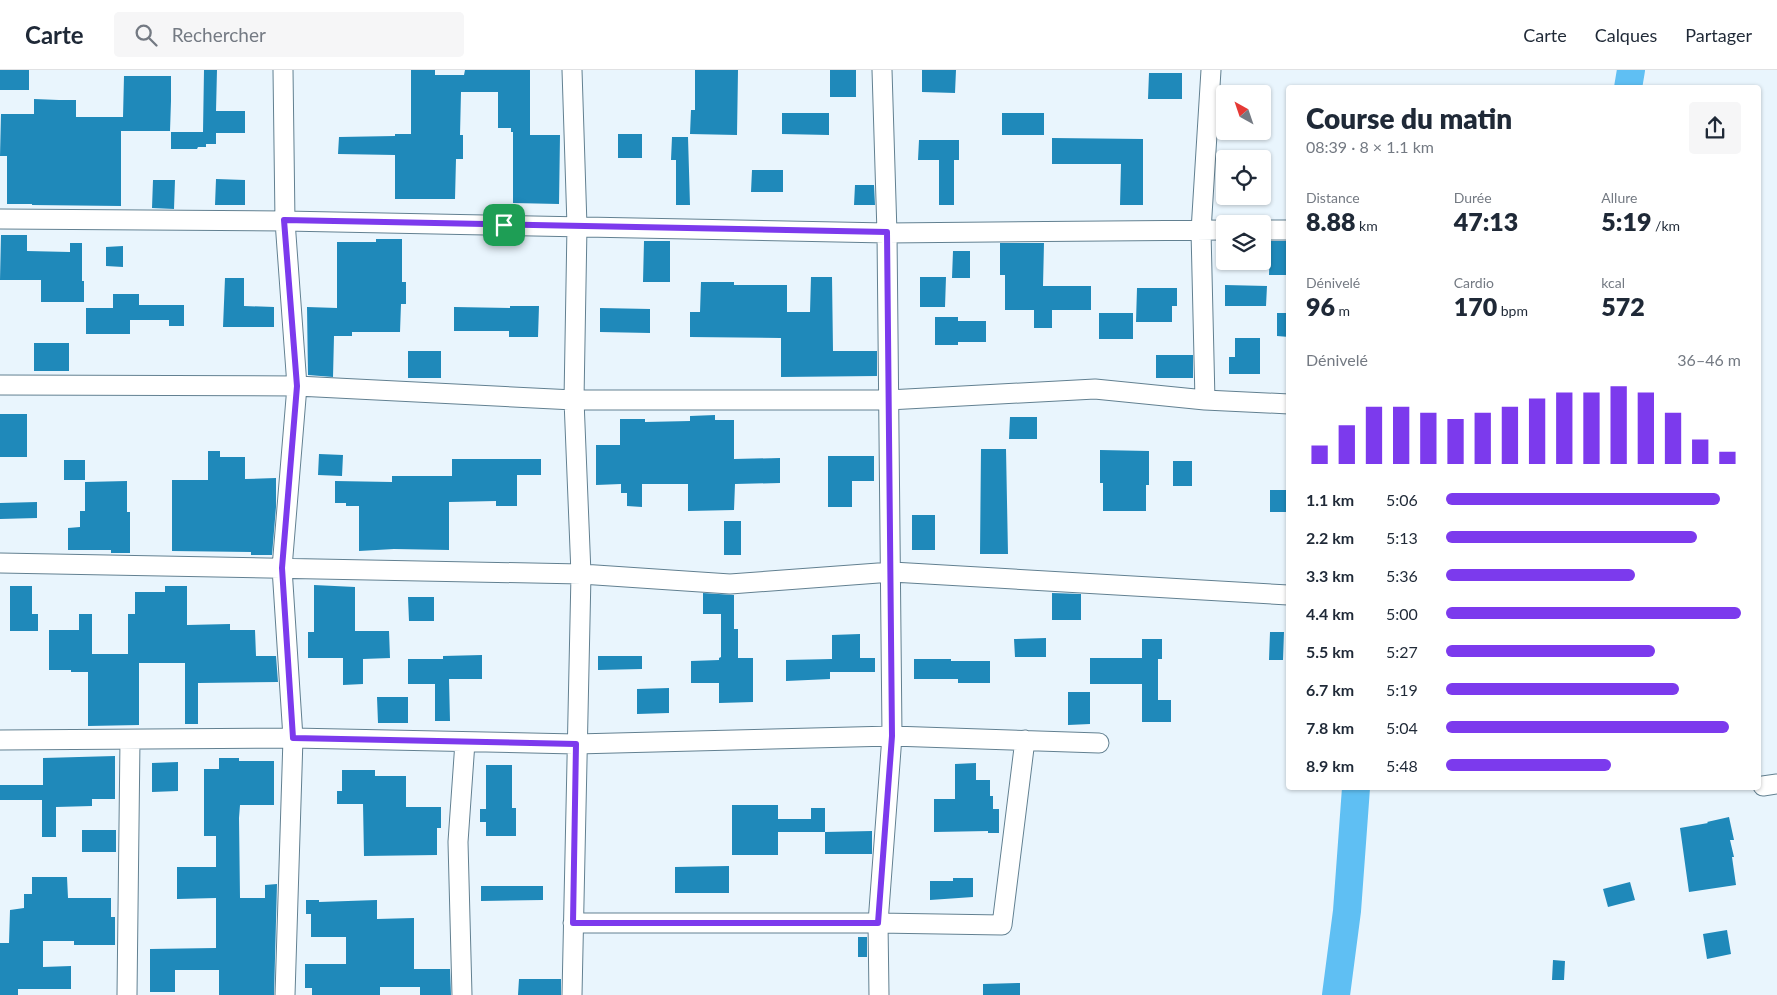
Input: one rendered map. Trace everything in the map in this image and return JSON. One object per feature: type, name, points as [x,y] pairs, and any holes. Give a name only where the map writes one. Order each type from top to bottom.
[{"type":"street","points":[[283,70],[284,220],[297,386],[282,568],[293,738],[285,995]]},
{"type":"street","points":[[572,70],[577,226],[574,400],[581,574],[572,995]]},
{"type":"street","points":[[879,995],[878,923],[892,736],[892,572],[887,232],[882,70]]},
{"type":"street","points":[[1205,400],[1201,231],[1211,70]]},
{"type":"street","points":[[0,219],[284,220],[887,232],[1216,230]]},
{"type":"street","points":[[1271,230],[1286,230]]},
{"type":"street","points":[[0,385],[297,386],[574,400],[888,400],[1095,389],[1205,400],[1286,404]]},
{"type":"street","points":[[0,563],[581,574],[730,584],[892,572],[1286,595]]},
{"type":"street","points":[[0,740],[293,738],[576,744],[892,736],[1099,743]]},
{"type":"street","points":[[126,995],[130,740]]},
{"type":"street","points":[[573,923],[1002,925],[1025,740]]},
{"type":"street","points":[[462,995],[458,842],[465,742]]},
{"type":"building","points":[[0,70],[29,70],[29,90],[0,90]]},
{"type":"building","points":[[204,70],[217,70],[216,111],[245,111],[245,133],[216,133],[216,144],[206,144],[206,147],[198,147],[197,149],[171,149],[171,132],[203,132]]},
{"type":"building","points":[[411,70],[435,70],[435,75],[464,75],[465,70],[530,70],[530,135],[560,135],[559,204],[513,203],[513,132],[511,132],[511,128],[498,128],[498,92],[461,92],[460,135],[463,135],[463,159],[456,159],[455,199],[395,199],[395,155],[338,154],[339,137],[411,134]]},
{"type":"building","points":[[695,70],[738,70],[737,135],[690,134],[691,110],[695,110]]},
{"type":"building","points":[[830,70],[856,70],[856,97],[830,97]]},
{"type":"building","points":[[922,70],[956,70],[955,93],[922,92]]},
{"type":"building","points":[[1149,73],[1182,73],[1182,99],[1148,99]]},
{"type":"building","points":[[124,76],[171,76],[171,101],[170,131],[121,131],[121,206],[7,204],[7,156],[0,156],[1,114],[34,114],[34,99],[76,100],[76,117],[123,117]]},
{"type":"building","points":[[782,113],[829,113],[829,135],[782,134]]},
{"type":"building","points":[[1002,113],[1044,113],[1044,135],[1002,135]]},
{"type":"building","points":[[618,134],[642,134],[642,158],[618,158]]},
{"type":"building","points":[[672,137],[688,137],[690,205],[676,205],[676,160],[671,160]]},
{"type":"building","points":[[1052,138],[1143,139],[1143,205],[1120,205],[1121,164],[1052,164]]},
{"type":"building","points":[[919,140],[959,140],[959,160],[954,160],[954,205],[939,205],[939,160],[918,160]]},
{"type":"building","points":[[752,170],[783,170],[783,192],[751,192]]},
{"type":"building","points":[[216,179],[245,180],[245,205],[215,205]]},
{"type":"building","points":[[153,180],[175,180],[174,209],[152,208]]},
{"type":"building","points":[[855,185],[874,185],[875,205],[854,205]]},
{"type":"building","points":[[1,235],[27,235],[27,251],[70,252],[70,243],[82,243],[84,302],[41,302],[41,280],[0,280]]},
{"type":"building","points":[[376,239],[402,239],[402,282],[406,282],[406,304],[401,304],[400,332],[352,332],[352,336],[334,336],[333,377],[308,375],[307,307],[337,308],[337,242],[376,242]]},
{"type":"building","points":[[644,241],[670,241],[670,282],[643,282]]},
{"type":"building","points":[[1271,241],[1286,241],[1286,275],[1269,275],[1269,270],[1271,270]]},
{"type":"building","points":[[1000,243],[1044,243],[1043,286],[1091,286],[1091,310],[1052,310],[1052,328],[1034,328],[1034,310],[1005,310],[1005,275],[1000,275]]},
{"type":"building","points":[[123,246],[123,267],[106,266],[106,247]]},
{"type":"building","points":[[953,251],[970,251],[970,278],[952,278]]},
{"type":"building","points":[[811,277],[832,277],[833,351],[877,351],[877,376],[781,377],[781,338],[690,337],[690,312],[700,312],[701,282],[734,282],[734,285],[787,285],[787,312],[810,312]]},
{"type":"building","points":[[920,277],[946,277],[945,307],[920,307]]},
{"type":"building","points":[[225,278],[244,278],[244,306],[274,307],[274,327],[223,327]]},
{"type":"building","points":[[1225,285],[1267,286],[1266,306],[1225,306]]},
{"type":"building","points":[[1137,288],[1177,288],[1177,306],[1172,306],[1172,322],[1136,322]]},
{"type":"building","points":[[113,294],[139,294],[139,305],[184,305],[184,326],[169,326],[169,320],[130,320],[130,334],[86,334],[86,308],[113,308]]},
{"type":"building","points":[[510,306],[539,306],[538,337],[509,337],[509,331],[454,331],[454,307],[510,308]]},
{"type":"building","points":[[600,308],[650,309],[650,333],[600,332]]},
{"type":"building","points":[[1099,313],[1133,313],[1133,339],[1099,339]]},
{"type":"building","points":[[1277,313],[1286,313],[1286,337],[1277,336]]},
{"type":"building","points":[[935,317],[958,317],[958,321],[986,321],[986,342],[958,342],[958,345],[935,345]]},
{"type":"building","points":[[1235,338],[1260,338],[1260,374],[1229,374],[1229,357],[1235,357]]},
{"type":"building","points":[[34,343],[69,343],[69,371],[34,371]]},
{"type":"building","points":[[408,351],[441,351],[441,378],[408,378]]},
{"type":"building","points":[[1156,355],[1193,355],[1193,378],[1156,378]]},
{"type":"building","points":[[0,414],[27,414],[27,457],[0,457]]},
{"type":"building","points":[[715,415],[715,420],[734,420],[734,459],[780,458],[780,483],[735,484],[734,510],[688,511],[688,484],[642,484],[642,507],[627,506],[627,493],[621,493],[621,484],[596,485],[596,445],[620,445],[620,419],[645,419],[645,422],[690,421],[690,416]]},
{"type":"building","points":[[1010,417],[1037,417],[1037,439],[1009,439]]},
{"type":"building","points":[[981,449],[1006,449],[1008,554],[980,554]]},
{"type":"building","points":[[1100,450],[1149,451],[1149,485],[1146,485],[1146,511],[1103,511],[1103,483],[1100,483]]},
{"type":"building","points":[[208,451],[220,451],[220,457],[245,457],[245,479],[276,478],[276,507],[272,555],[251,555],[251,552],[172,551],[172,480],[208,480]]},
{"type":"building","points":[[319,454],[343,455],[342,476],[318,475]]},
{"type":"building","points":[[828,456],[874,456],[874,481],[852,481],[852,507],[828,507]]},
{"type":"building","points":[[452,459],[541,459],[541,475],[517,475],[517,506],[496,506],[496,501],[449,502],[449,550],[394,549],[359,551],[359,506],[346,506],[346,503],[335,503],[335,481],[392,482],[392,476],[452,476]]},
{"type":"building","points":[[64,460],[85,460],[85,480],[64,480]]},
{"type":"building","points":[[1173,461],[1192,461],[1192,486],[1173,486]]},
{"type":"building","points":[[127,481],[127,512],[130,512],[130,553],[111,553],[111,550],[68,550],[68,528],[80,527],[80,511],[85,511],[85,482]]},
{"type":"building","points":[[1270,490],[1286,490],[1286,512],[1270,512]]},
{"type":"building","points":[[37,502],[37,518],[0,519],[0,503]]},
{"type":"building","points":[[912,515],[935,515],[935,550],[912,550]]},
{"type":"building","points":[[724,521],[741,521],[741,555],[724,555]]},
{"type":"building","points":[[314,585],[355,587],[355,631],[389,631],[390,658],[363,659],[363,684],[343,685],[343,658],[308,658],[308,632],[314,632]]},
{"type":"building","points":[[10,586],[32,586],[32,614],[38,614],[38,631],[10,631]]},
{"type":"building","points":[[165,586],[187,586],[187,625],[230,624],[230,630],[255,630],[256,656],[276,656],[278,682],[198,683],[198,724],[185,724],[185,663],[139,663],[139,725],[88,726],[88,672],[49,670],[49,630],[79,630],[79,614],[92,614],[92,654],[128,654],[128,614],[135,614],[135,592],[165,592]]},
{"type":"building","points":[[703,593],[734,595],[734,629],[738,629],[738,658],[753,658],[753,702],[719,703],[719,683],[691,683],[691,661],[719,660],[721,657],[721,614],[703,614]]},
{"type":"building","points":[[1052,593],[1081,594],[1081,620],[1052,620]]},
{"type":"building","points":[[408,597],[434,597],[434,621],[409,621]]},
{"type":"building","points":[[1270,632],[1284,632],[1283,660],[1269,660]]},
{"type":"building","points":[[860,634],[860,658],[875,658],[875,672],[830,672],[830,679],[786,681],[786,660],[832,659],[832,635]]},
{"type":"building","points":[[1046,638],[1046,657],[1015,657],[1014,639]]},
{"type":"building","points":[[1142,639],[1162,639],[1162,659],[1158,659],[1158,700],[1171,700],[1171,722],[1142,722],[1142,684],[1090,684],[1090,658],[1142,658]]},
{"type":"building","points":[[482,655],[482,679],[449,679],[450,721],[435,721],[435,684],[408,684],[408,659],[443,659],[443,656]]},
{"type":"building","points":[[598,656],[642,656],[642,669],[598,670]]},
{"type":"building","points":[[914,659],[990,661],[990,683],[958,683],[958,679],[914,679]]},
{"type":"building","points":[[669,688],[669,713],[637,714],[637,689]]},
{"type":"building","points":[[1068,692],[1090,692],[1090,724],[1068,725]]},
{"type":"building","points":[[377,697],[408,697],[408,723],[378,723]]},
{"type":"building","points":[[115,756],[115,799],[92,799],[92,806],[56,807],[56,837],[42,837],[42,800],[0,800],[0,785],[43,785],[43,758]]},
{"type":"building","points":[[219,758],[239,758],[239,761],[274,761],[274,805],[240,805],[239,818],[240,898],[265,898],[265,885],[277,884],[274,995],[219,995],[219,970],[175,970],[175,992],[150,992],[150,949],[216,948],[216,898],[177,899],[177,867],[216,867],[216,836],[204,836],[204,769],[219,769]]},
{"type":"building","points":[[178,762],[178,791],[152,792],[152,763]]},
{"type":"building","points":[[976,763],[976,780],[990,780],[990,796],[993,796],[993,809],[999,809],[999,833],[988,833],[988,831],[934,832],[934,799],[955,799],[955,764]]},
{"type":"building","points":[[486,765],[512,765],[512,808],[516,808],[516,836],[486,836],[486,822],[480,822],[480,809],[486,809]]},
{"type":"building","points":[[342,770],[375,770],[375,776],[406,776],[406,807],[441,807],[441,828],[437,828],[437,855],[364,856],[363,804],[337,804],[337,791],[342,791]]},
{"type":"building","points":[[732,805],[778,805],[778,819],[811,819],[811,808],[825,808],[825,832],[778,832],[778,855],[732,855]]},
{"type":"building","points":[[1729,817],[1734,840],[1730,840],[1734,857],[1732,857],[1736,885],[1689,892],[1680,828]]},
{"type":"building","points":[[82,830],[116,830],[116,852],[82,852]]},
{"type":"building","points":[[872,831],[872,854],[825,854],[825,832]]},
{"type":"building","points":[[729,866],[729,893],[675,893],[675,867]]},
{"type":"building","points":[[32,877],[67,877],[68,898],[111,898],[111,917],[115,917],[115,945],[74,945],[74,941],[43,941],[43,967],[71,966],[71,989],[18,989],[18,995],[0,995],[0,943],[9,943],[10,910],[24,908],[24,894],[32,894]]},
{"type":"building","points":[[953,878],[973,878],[973,897],[930,900],[930,881],[953,881]]},
{"type":"building","points":[[1630,882],[1635,900],[1608,907],[1603,889]]},
{"type":"building","points":[[481,886],[543,886],[543,900],[481,901]]},
{"type":"building","points":[[306,900],[319,900],[319,902],[377,900],[377,919],[414,918],[414,969],[450,969],[451,995],[420,995],[420,987],[380,987],[380,995],[312,995],[312,988],[305,988],[305,964],[346,964],[346,937],[311,937],[311,914],[306,914]]},
{"type":"building","points":[[1727,930],[1731,954],[1707,959],[1703,934]]},
{"type":"building","points":[[858,937],[867,937],[867,957],[858,957]]},
{"type":"building","points":[[1553,960],[1565,961],[1564,980],[1552,980]]},
{"type":"building","points":[[519,979],[561,979],[561,995],[518,995]]},
{"type":"building","points":[[1020,983],[1020,995],[983,995],[983,984]]},
{"type":"waterway","points":[[1628,85],[1631,70]]},
{"type":"waterway","points":[[1336,995],[1347,911],[1356,790]]},
{"type":"route","points":[[284,220],[504,225],[887,232],[892,572],[892,736],[878,923],[573,923],[576,744],[293,738],[282,568],[297,386],[284,220]]}]
